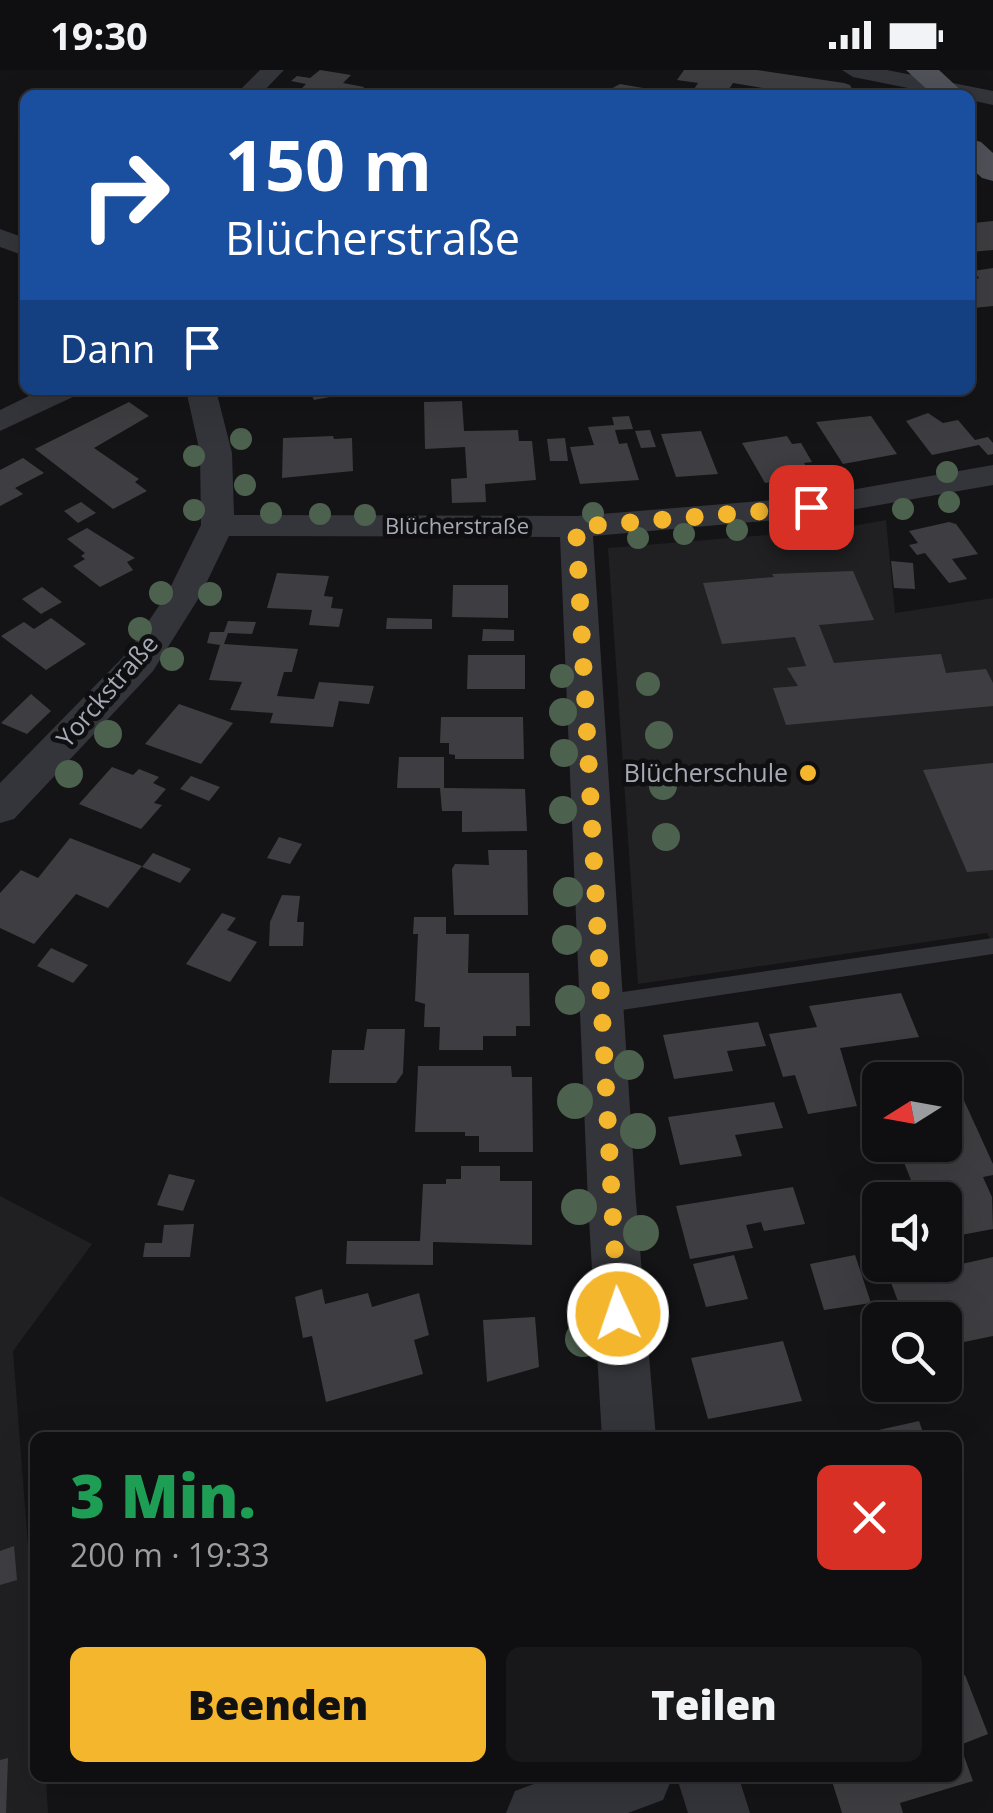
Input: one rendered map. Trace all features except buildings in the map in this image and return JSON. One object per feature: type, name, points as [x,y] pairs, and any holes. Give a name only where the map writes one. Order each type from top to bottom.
[{"type":"street","points":[[251,90],[273,70]]},
{"type":"street","points":[[853,70],[893,81],[993,82]]},
{"type":"street","points":[[936,81],[966,90]]},
{"type":"street","points":[[0,422],[54,395]]},
{"type":"street","name":"Yorckstraße","points":[[0,808],[140,662],[183,596],[218,526],[216,453],[202,395]]},
{"type":"street","name":"Blücherstraße","points":[[218,526],[576,527],[811,507],[993,475]]},
{"type":"street","points":[[576,527],[629,1432]]},
{"type":"street","points":[[536,1813],[629,1782]]},
{"type":"street","points":[[709,1782],[719,1813]]},
{"type":"lane","points":[[602,1004],[993,946]]},
{"type":"shaded area","name":"Blücherschule","points":[[886,520],[895,613],[993,598],[993,943],[987,933],[638,984],[608,548],[830,530]]},
{"type":"shaded area","points":[[0,1196],[92,1244],[13,1351],[30,1572],[30,1782],[46,1782],[48,1813],[0,1813]]},
{"type":"place","name":"Blücherschule","points":[[808,773]]},
{"type":"route","points":[[618,1314],[576,527],[811,507]]}]
